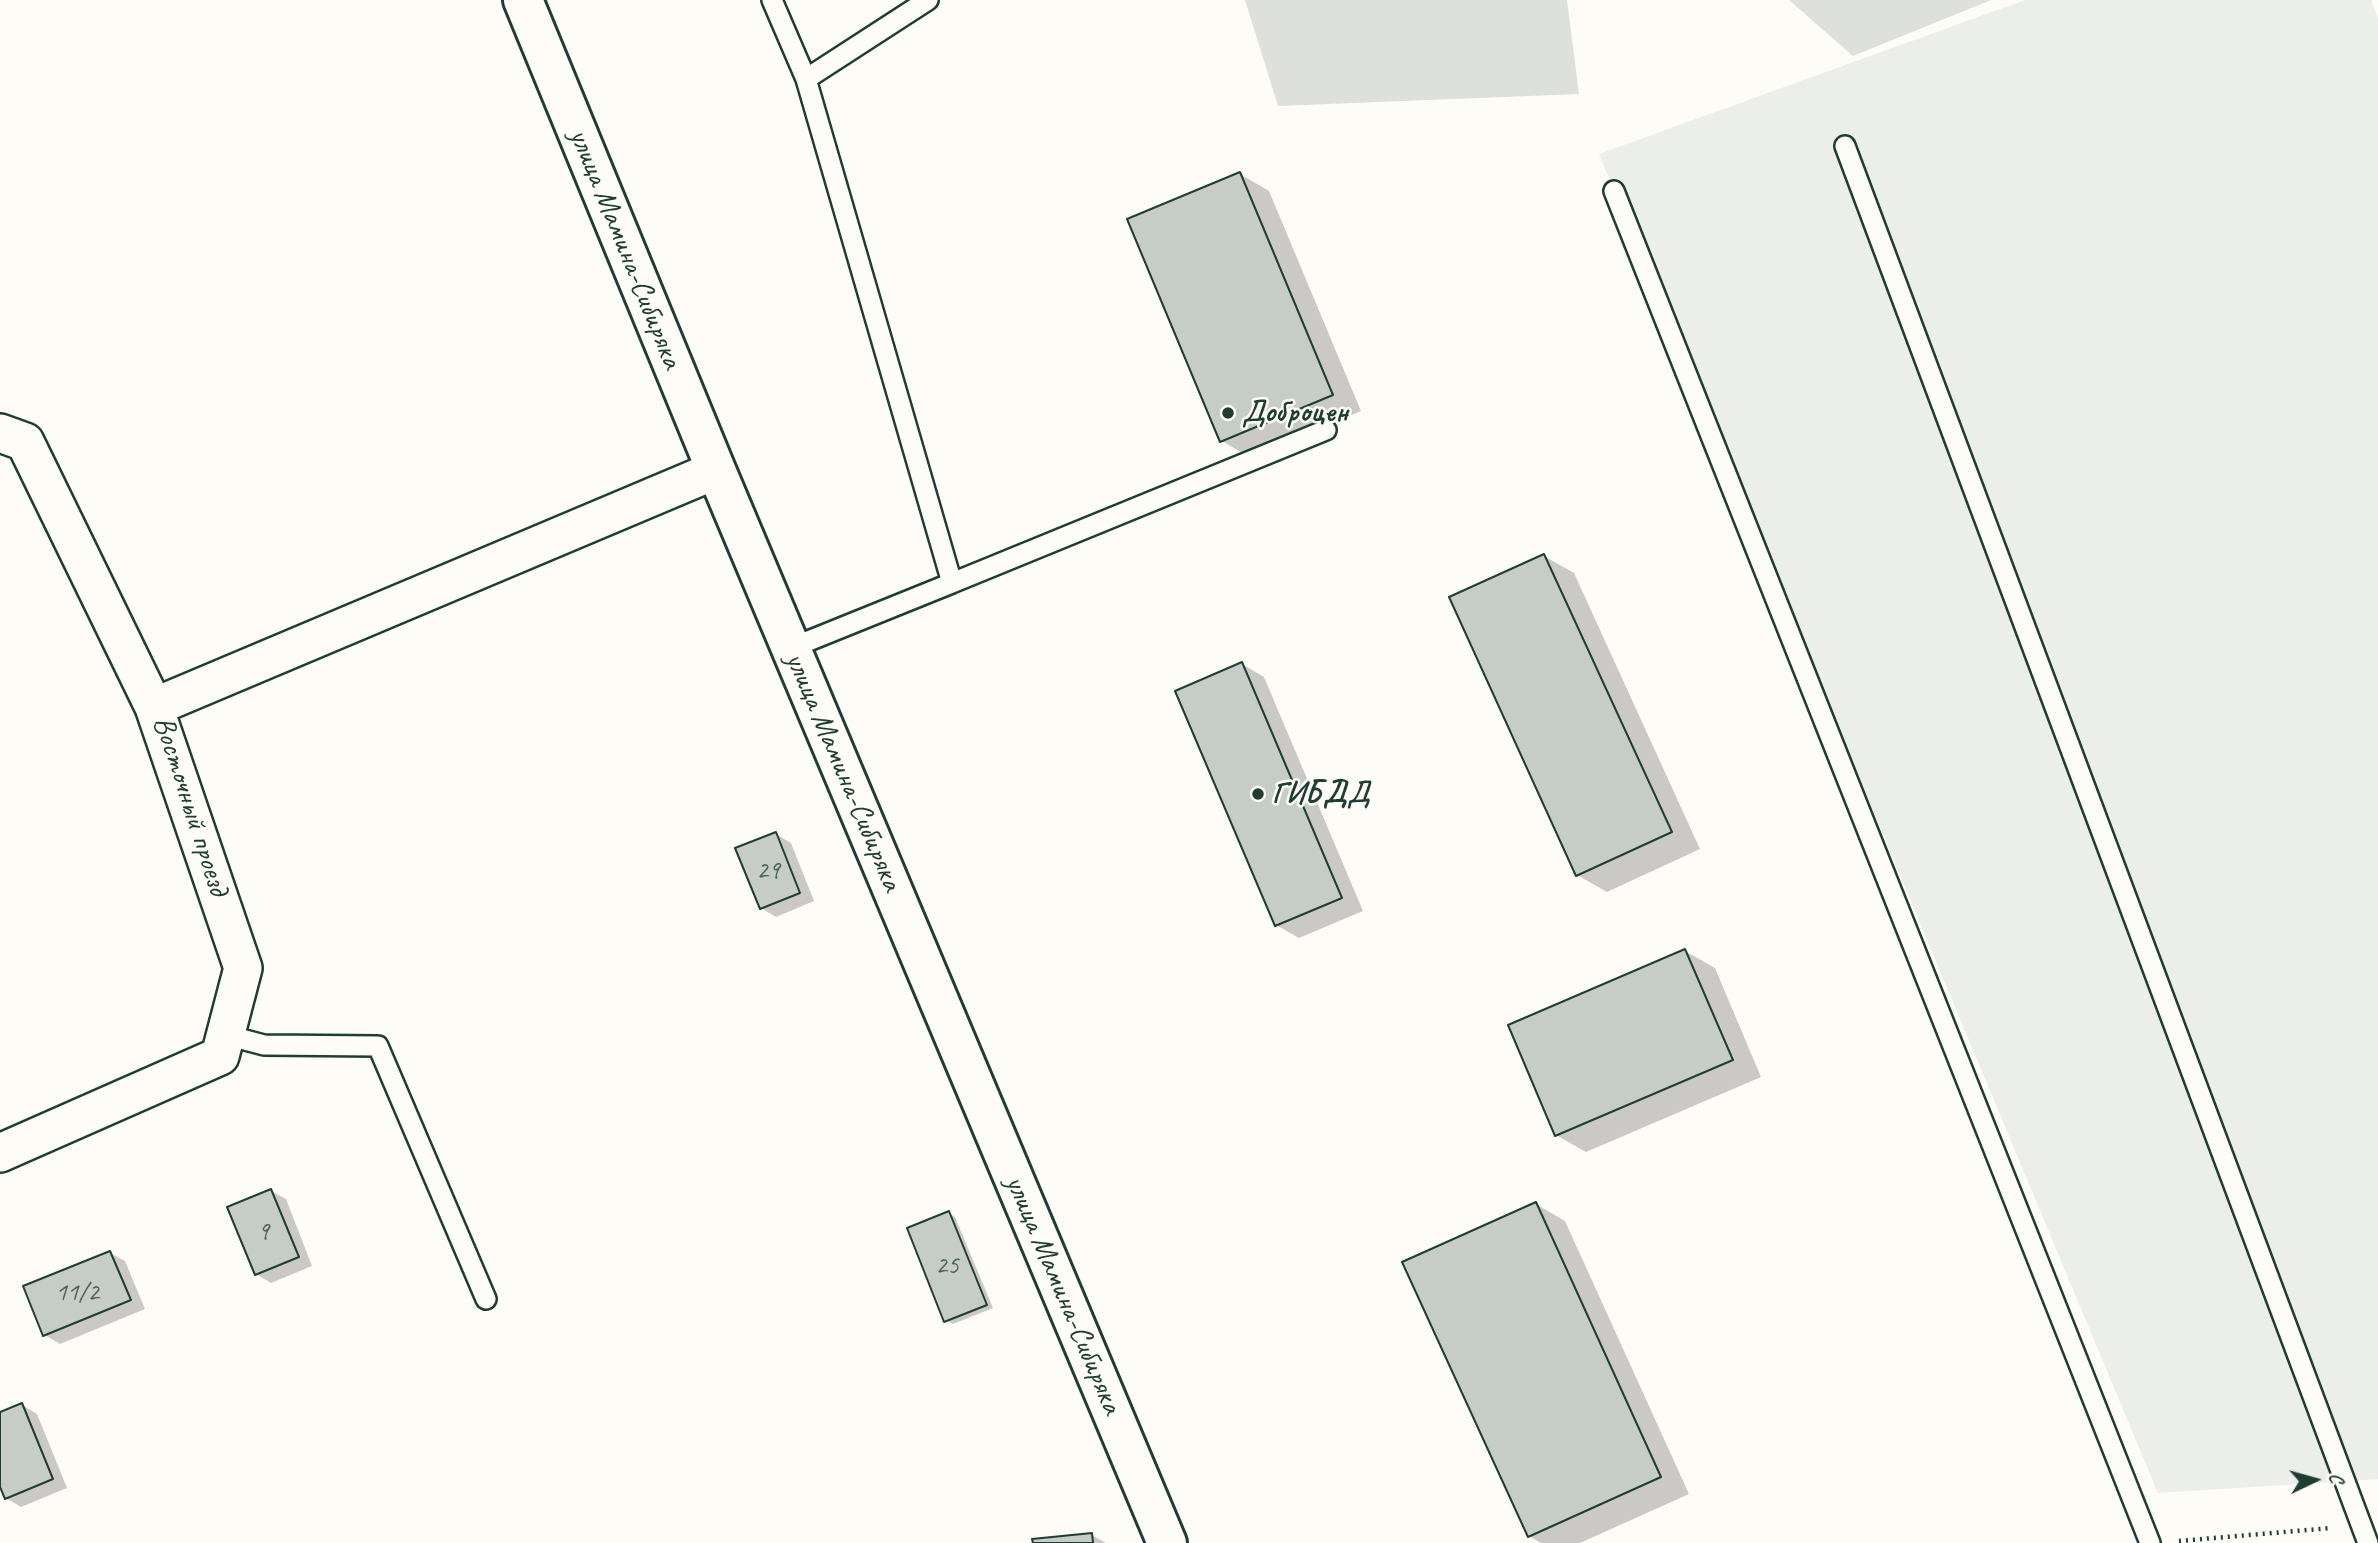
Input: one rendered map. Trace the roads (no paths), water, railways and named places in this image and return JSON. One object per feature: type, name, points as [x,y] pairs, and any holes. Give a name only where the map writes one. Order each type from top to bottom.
[{"type":"main road","name":"улица Мамина-Сибиряка","points":[[523,0],[716,470],[1167,1543]]},
{"type":"street","points":[[0,433],[25,442],[154,707]]},
{"type":"street","name":"Восточный проезд","points":[[0,1153],[220,1056],[243,968],[154,707],[716,470]]},
{"type":"lane","points":[[772,0],[806,79],[952,583]]},
{"type":"lane","points":[[806,79],[928,0]]},
{"type":"lane","points":[[1845,146],[2365,1534]]},
{"type":"lane","points":[[1614,191],[2150,1543]]},
{"type":"lane","points":[[791,648],[1326,430]]},
{"type":"lane","points":[[226,1035],[264,1045],[378,1046],[486,1299]]},
{"type":"place","name":"Доброцен","points":[[1228,413]]},
{"type":"place","name":"ГИБДД","points":[[1258,794]]}]
